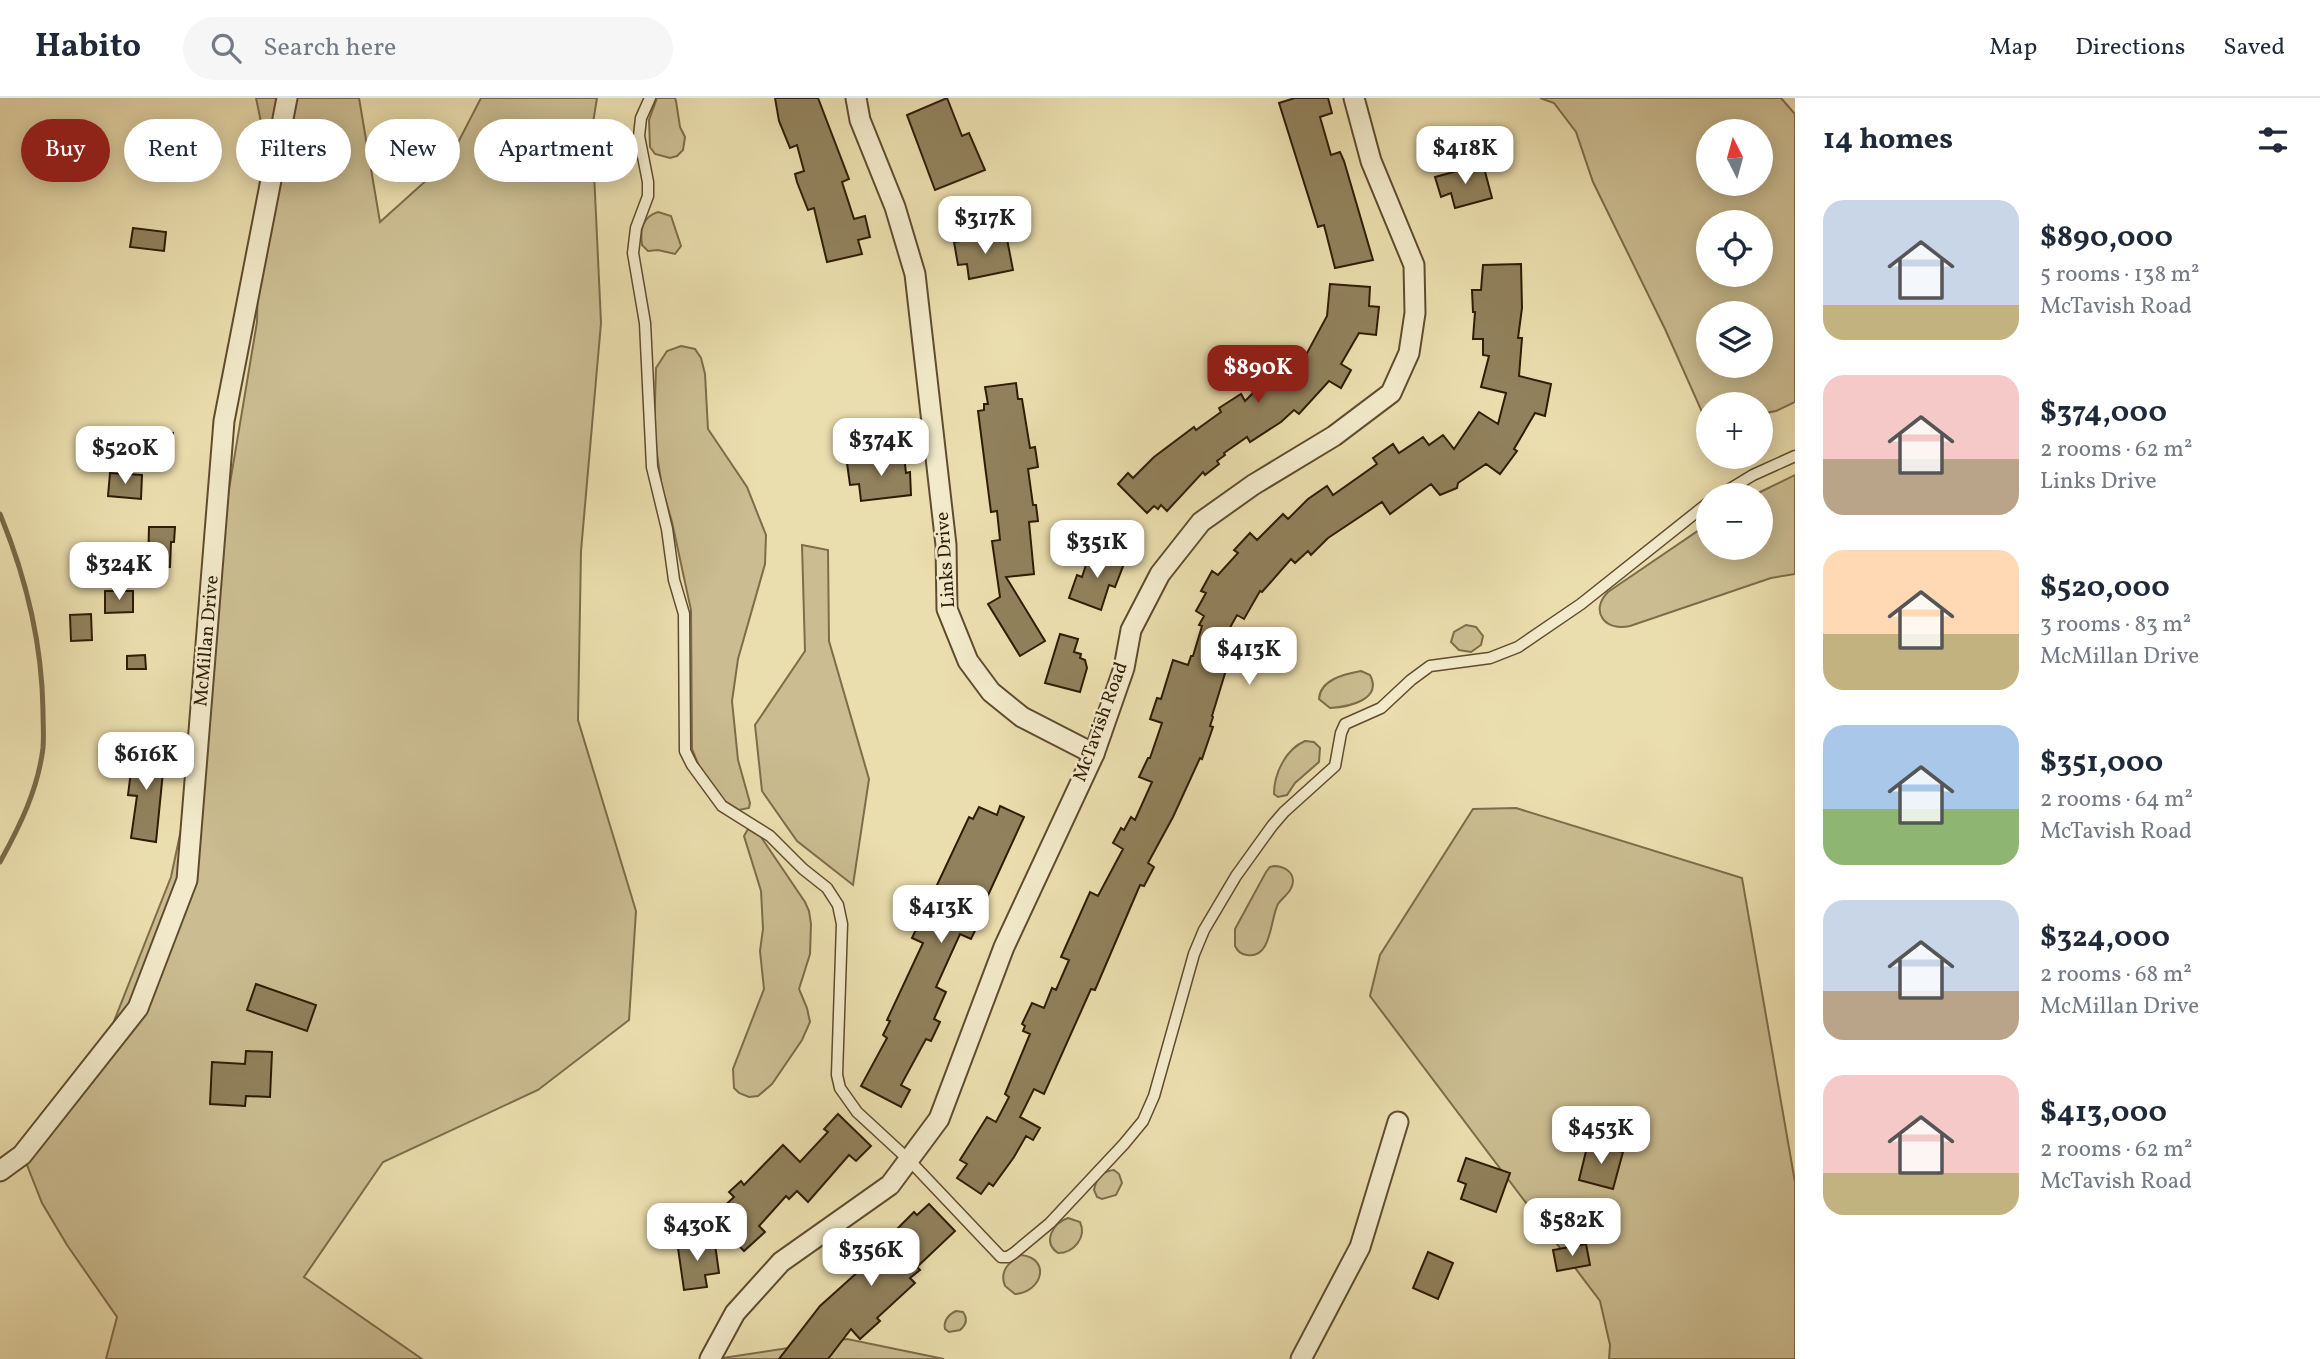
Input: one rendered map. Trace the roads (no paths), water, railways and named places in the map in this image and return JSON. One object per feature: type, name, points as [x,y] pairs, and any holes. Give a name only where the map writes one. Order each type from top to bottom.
[{"type":"street","name":"McMillan Drive","points":[[0,1171],[22,1155],[138,1008],[187,880],[223,421],[287,98]]},
{"type":"street","name":"Links Drive","points":[[856,98],[860,120],[895,208],[915,274],[946,545],[947,609],[968,661],[991,692],[1022,717],[1094,754]]},
{"type":"street","name":"McTavish Road","points":[[709,1359],[735,1312],[781,1262],[890,1185],[939,1119],[1004,947],[1094,754],[1124,668],[1131,630],[1160,574],[1201,522],[1253,485],[1334,436],[1391,393],[1409,353],[1415,313],[1414,265],[1371,161],[1354,98]]},
{"type":"street","points":[[1301,1359],[1360,1247],[1398,1122]]},
{"type":"lane","points":[[650,98],[641,118],[639,136],[648,196],[634,237],[633,253],[645,323],[652,467],[667,529],[674,580],[684,614],[685,751],[722,806],[770,836],[803,869],[821,881],[838,905],[842,924],[838,1080],[844,1095],[857,1112],[909,1160],[1001,1256],[1008,1257],[1014,1253],[1050,1223],[1143,1121],[1154,1096],[1194,954],[1204,930],[1236,876],[1272,826],[1335,766],[1345,724],[1381,708],[1418,673],[1430,666],[1490,658],[1518,647],[1573,610],[1696,513]]},
{"type":"lane","points":[[1740,483],[1795,456]]},
{"type":"waterway","points":[[0,514],[18,562],[36,635],[42,685],[43,734],[41,763],[32,793],[0,862]]}]
